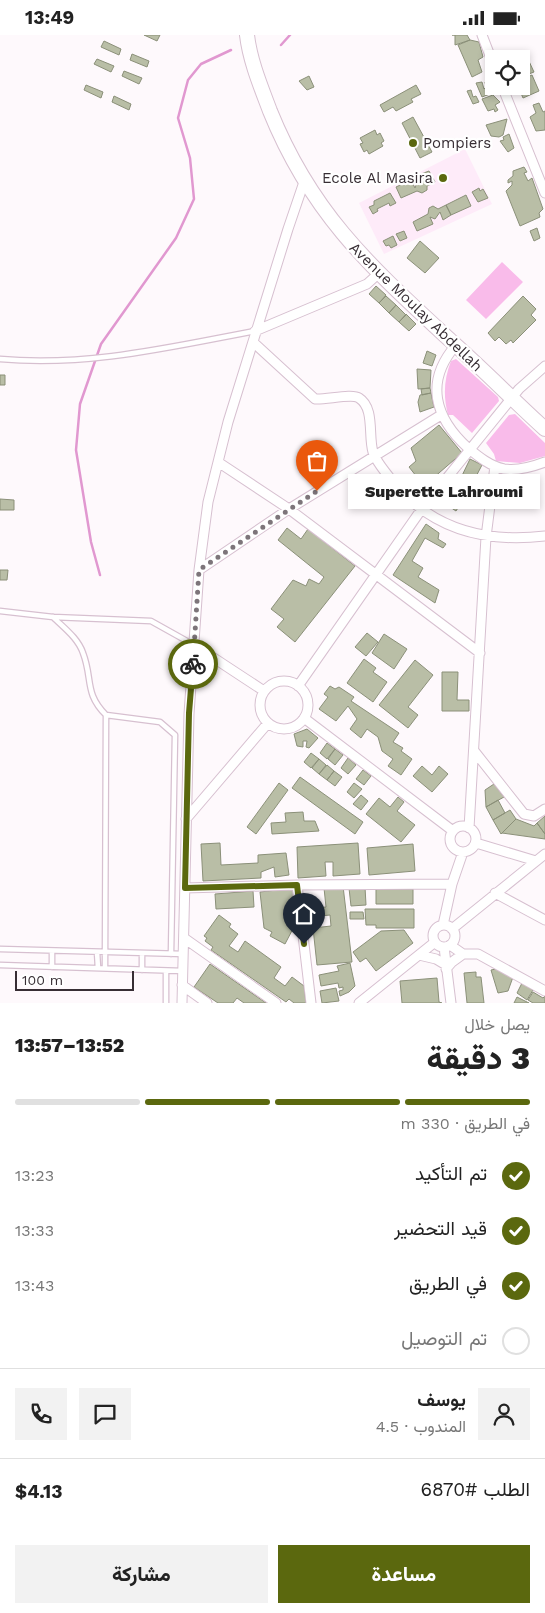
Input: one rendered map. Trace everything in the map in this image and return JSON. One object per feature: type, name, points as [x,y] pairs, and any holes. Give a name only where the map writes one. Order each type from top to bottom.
[{"type":"main road","name":"Avenue Moulay Abdellah","points":[[247,35],[262,90],[278,130],[304,182],[341,233],[378,274],[545,429]]},
{"type":"street","points":[[482,35],[488,50]]},
{"type":"street","points":[[506,95],[545,193]]},
{"type":"street","points":[[182,1003],[189,713],[199,570],[208,502],[228,422],[304,182]]},
{"type":"street","points":[[256,331],[367,284],[378,274]]},
{"type":"street","points":[[253,342],[314,399],[326,400],[353,396],[365,402],[368,409],[370,442],[374,455],[405,497],[421,510],[455,527],[486,537],[504,539],[545,536]]},
{"type":"street","points":[[456,345],[447,354],[439,373],[437,393],[440,415],[458,438],[494,466],[514,469],[531,467],[545,461]]},
{"type":"street","points":[[298,685],[421,510],[512,398],[545,366]]},
{"type":"street","points":[[199,570],[289,509],[440,415]]},
{"type":"street","points":[[218,462],[289,509],[480,653]]},
{"type":"street","points":[[469,828],[475,752],[486,537],[494,466]]},
{"type":"street","points":[[194,645],[264,691]]},
{"type":"street","points":[[280,681],[298,685],[307,698],[308,709],[304,718],[297,725],[287,729],[277,728],[268,723],[262,715],[260,706],[264,691],[280,681]]},
{"type":"street","points":[[304,718],[453,831]]},
{"type":"street","points":[[186,819],[268,723]]},
{"type":"street","points":[[475,752],[524,814],[534,816],[545,809]]},
{"type":"street","points":[[461,827],[469,828],[475,834],[476,843],[471,850],[463,852],[452,847],[450,839],[453,831],[461,827]]},
{"type":"street","points":[[476,843],[536,861]]},
{"type":"street","points":[[444,925],[452,884],[463,852]]},
{"type":"street","points":[[452,929],[545,854]]},
{"type":"street","points":[[185,888],[452,884]]},
{"type":"street","points":[[297,885],[310,1003]]},
{"type":"street","points":[[495,893],[545,920]]},
{"type":"street","points":[[444,925],[452,929]]},
{"type":"street","points":[[444,925],[435,929],[432,936],[435,942],[463,954],[478,954],[545,991]]},
{"type":"street","points":[[451,1003],[446,967],[447,946],[454,939],[452,929]]},
{"type":"street","points":[[184,938],[276,1003]]},
{"type":"street","points":[[359,1003],[435,942]]},
{"type":"street","points":[[446,967],[463,954]]},
{"type":"street","points":[[419,955],[436,959],[446,967]]},
{"type":"street","points":[[182,985],[207,1003]]},
{"type":"lane","points":[[0,359],[38,363],[109,358],[256,331]]},
{"type":"lane","points":[[0,611],[53,617],[151,621],[194,645]]},
{"type":"lane","points":[[53,617],[75,638],[83,653],[94,703],[106,715],[160,722],[176,735],[171,954]]},
{"type":"lane","points":[[105,968],[106,715]]},
{"type":"lane","points":[[0,949],[184,954]]},
{"type":"lane","points":[[52,951],[52,967]]},
{"type":"lane","points":[[97,952],[98,968]]},
{"type":"lane","points":[[142,953],[142,970]]},
{"type":"lane","points":[[0,965],[183,971]]},
{"type":"lane","points":[[166,971],[166,1003]]},
{"type":"shaded area","name":"Ecole Al Masira","points":[[465,149],[492,204],[384,254],[359,203]]},
{"type":"shaded area","points":[[502,262],[523,282],[486,319],[466,300]]},
{"type":"shaded area","points":[[456,359],[498,397],[499,401],[472,433],[453,415],[448,415],[446,408],[445,388],[447,374],[451,361]]},
{"type":"shaded area","points":[[515,414],[545,443],[545,456],[520,463],[496,461],[494,454],[486,443],[509,415]]},
{"type":"building","points":[[144,35],[160,35],[157,41]]},
{"type":"building","points":[[455,35],[467,35],[470,40],[455,45]]},
{"type":"building","points":[[470,40],[479,42],[483,57],[478,60],[482,72],[472,77],[458,45]]},
{"type":"building","points":[[104,41],[121,49],[119,55],[101,47]]},
{"type":"building","points":[[132,54],[149,61],[147,67],[130,60]]},
{"type":"building","points":[[97,59],[114,66],[111,72],[94,64]]},
{"type":"building","points":[[530,63],[534,72],[530,74]]},
{"type":"building","points":[[124,71],[142,78],[139,84],[122,76]]},
{"type":"building","points":[[532,75],[539,91],[530,95],[530,76]]},
{"type":"building","points":[[309,76],[314,87],[307,90],[299,81]]},
{"type":"building","points":[[482,82],[485,95],[487,95],[482,97],[476,83]]},
{"type":"building","points":[[86,85],[103,92],[101,98],[84,90]]},
{"type":"building","points":[[416,85],[421,94],[411,99],[413,102],[396,111],[393,107],[384,112],[380,105]]},
{"type":"building","points":[[471,90],[473,97],[476,96],[479,102],[473,104],[467,91]]},
{"type":"building","points":[[493,95],[500,102],[495,105],[498,110],[495,112],[494,109],[488,111],[482,99]]},
{"type":"building","points":[[114,96],[131,104],[129,110],[112,102]]},
{"type":"building","points":[[539,103],[543,112],[545,111],[545,130],[536,131],[530,117],[536,113],[533,105]]},
{"type":"building","points":[[413,117],[432,152],[420,158],[402,123]]},
{"type":"building","points":[[507,119],[503,135],[499,137],[491,136],[486,125]]},
{"type":"building","points":[[375,130],[377,135],[380,133],[384,141],[381,143],[383,146],[369,154],[367,150],[364,152],[360,144],[363,143],[360,138]]},
{"type":"building","points":[[509,134],[514,148],[508,152],[500,141],[504,140],[503,137]]},
{"type":"building","points":[[524,167],[527,172],[524,173],[528,181],[532,178],[543,209],[539,213],[540,217],[520,226],[506,191],[512,185],[512,181],[508,183],[508,180],[513,176],[513,171]]},
{"type":"building","points":[[429,171],[435,182],[427,186],[427,190],[422,193],[417,191],[401,198],[396,187],[411,180],[415,188],[418,180],[426,182],[421,174]]},
{"type":"building","points":[[479,188],[480,191],[483,189],[488,198],[478,202],[472,192]]},
{"type":"building","points":[[390,193],[396,203],[390,206],[389,203],[377,209],[378,211],[373,214],[369,207],[374,205],[374,201]]},
{"type":"building","points":[[466,195],[471,206],[451,215],[446,205]]},
{"type":"building","points":[[446,205],[451,215],[443,220],[440,212],[435,219],[430,217],[433,224],[417,231],[413,222],[428,214],[429,208],[433,206],[438,209]]},
{"type":"building","points":[[537,228],[540,238],[534,241],[530,231]]},
{"type":"building","points":[[404,231],[407,238],[400,241],[396,234]]},
{"type":"building","points":[[393,236],[397,245],[391,248],[389,245],[386,246],[383,241]]},
{"type":"building","points":[[420,241],[439,258],[425,273],[407,258]]},
{"type":"building","points":[[376,286],[386,295],[379,303],[369,294]]},
{"type":"building","points":[[386,296],[396,305],[389,313],[379,303]]},
{"type":"building","points":[[523,296],[536,309],[531,315],[536,320],[513,343],[511,340],[506,344],[499,337],[495,341],[488,333]]},
{"type":"building","points":[[396,305],[406,315],[399,322],[389,313]]},
{"type":"building","points":[[406,314],[416,324],[409,331],[399,322]]},
{"type":"building","points":[[427,351],[436,355],[432,366],[423,363]]},
{"type":"building","points":[[417,369],[431,370],[430,388],[418,389]]},
{"type":"building","points":[[0,375],[5,375],[5,385],[0,385]]},
{"type":"building","points":[[430,388],[431,393],[422,395],[421,389]]},
{"type":"building","points":[[431,393],[434,407],[420,412],[418,402],[420,395]]},
{"type":"building","points":[[439,425],[462,453],[424,486],[409,467],[416,461],[411,448]]},
{"type":"building","points":[[470,459],[482,465],[471,486],[458,484]]},
{"type":"building","points":[[472,487],[486,493],[483,506],[467,498]]},
{"type":"building","points":[[453,489],[465,497],[456,511],[444,503]]},
{"type":"building","points":[[0,499],[14,500],[14,510],[0,510]]},
{"type":"building","points":[[426,524],[439,533],[438,539],[446,544],[443,548],[425,538],[412,561],[423,568],[418,577],[439,590],[435,603],[393,575]]},
{"type":"building","points":[[287,528],[301,539],[308,529],[355,566],[295,642],[277,627],[284,619],[271,609],[293,580],[306,586],[309,579],[319,584],[324,577],[278,540]]},
{"type":"building","points":[[0,570],[8,570],[7,580],[0,580]]},
{"type":"building","points":[[367,633],[378,642],[366,656],[355,647]]},
{"type":"building","points":[[384,634],[407,649],[394,669],[372,653]]},
{"type":"building","points":[[364,659],[376,668],[373,672],[387,682],[373,702],[347,683]]},
{"type":"building","points":[[415,660],[433,675],[408,707],[418,715],[408,728],[379,705]]},
{"type":"building","points":[[442,672],[458,672],[457,700],[469,700],[469,711],[442,711]]},
{"type":"building","points":[[330,686],[335,689],[339,687],[354,697],[351,701],[399,733],[393,742],[403,748],[401,751],[412,759],[401,775],[388,766],[393,759],[382,751],[378,737],[367,729],[361,738],[350,729],[357,719],[348,706],[336,721],[319,709],[328,697],[324,694]]},
{"type":"building","points":[[307,729],[318,738],[309,748],[306,747],[307,741],[303,741],[303,747],[297,746],[294,734]]},
{"type":"building","points":[[327,743],[335,749],[327,759],[320,753]]},
{"type":"building","points":[[335,749],[343,755],[335,765],[328,759]]},
{"type":"building","points":[[311,753],[319,759],[311,768],[304,762]]},
{"type":"building","points":[[348,758],[356,765],[348,774],[341,768]]},
{"type":"building","points":[[319,759],[326,765],[319,774],[312,768]]},
{"type":"building","points":[[327,765],[334,771],[327,780],[319,774]]},
{"type":"building","points":[[422,766],[432,775],[439,766],[448,774],[432,792],[413,776]]},
{"type":"building","points":[[363,770],[371,776],[364,785],[356,779]]},
{"type":"building","points":[[334,771],[342,777],[335,786],[327,780]]},
{"type":"building","points":[[300,777],[363,822],[355,834],[292,788]]},
{"type":"building","points":[[279,783],[288,790],[256,834],[247,827]]},
{"type":"building","points":[[354,783],[362,789],[354,798],[347,792]]},
{"type":"building","points":[[494,784],[504,797],[486,807],[485,790]]},
{"type":"building","points":[[361,795],[368,801],[361,810],[353,804]]},
{"type":"building","points":[[398,797],[404,802],[397,811],[415,825],[401,842],[366,814],[379,798],[390,807]]},
{"type":"building","points":[[498,800],[505,813],[493,820],[486,807]]},
{"type":"building","points":[[510,810],[516,819],[501,834],[493,820]]},
{"type":"building","points":[[303,812],[304,821],[315,821],[319,831],[272,834],[271,823],[286,822],[285,813]]},
{"type":"building","points":[[545,816],[545,834],[537,823]]},
{"type":"building","points":[[516,819],[534,826],[537,823],[545,834],[545,839],[502,833]]},
{"type":"building","points":[[220,843],[221,865],[258,863],[258,855],[286,853],[289,875],[275,877],[274,867],[261,872],[261,878],[203,881],[201,844]]},
{"type":"building","points":[[358,843],[360,874],[333,876],[333,862],[325,862],[326,876],[298,878],[297,847]]},
{"type":"building","points":[[413,844],[415,871],[369,875],[367,848]]},
{"type":"building","points":[[343,886],[352,962],[317,965],[313,928],[331,926],[330,915],[310,917],[309,909],[326,907],[324,888]]},
{"type":"building","points":[[365,887],[366,905],[351,906],[349,888]]},
{"type":"building","points":[[294,888],[297,921],[285,944],[270,936],[272,932],[264,928],[260,892]]},
{"type":"building","points":[[376,889],[413,889],[413,904],[376,904]]},
{"type":"building","points":[[253,891],[254,907],[216,909],[215,894]]},
{"type":"building","points":[[365,909],[414,909],[414,928],[376,928],[376,925],[366,925]]},
{"type":"building","points":[[350,912],[363,912],[364,919],[350,919]]},
{"type":"building","points":[[219,915],[231,924],[229,927],[238,934],[229,946],[238,952],[245,941],[281,967],[274,978],[285,986],[292,977],[304,986],[306,1003],[294,1003],[289,999],[286,1002],[211,950],[213,947],[205,941],[207,938],[204,936]]},
{"type":"building","points":[[404,930],[413,943],[376,971],[366,958],[360,962],[353,952],[381,931]]},
{"type":"building","points":[[350,963],[355,986],[349,992],[340,996],[339,991],[343,990],[343,987],[339,988],[338,983],[321,986],[319,975],[339,971],[337,966]]},
{"type":"building","points":[[210,964],[266,1003],[244,1003],[237,998],[233,1003],[218,1003],[194,987]]},
{"type":"building","points":[[496,969],[513,977],[508,991],[498,993],[491,970]]},
{"type":"building","points":[[476,972],[476,977],[481,977],[484,1003],[467,1003],[464,973]]},
{"type":"building","points":[[437,978],[439,1002],[442,1003],[402,1003],[400,981]]},
{"type":"building","points":[[522,983],[533,990],[527,1000],[517,993]]},
{"type":"building","points":[[336,988],[339,1001],[322,1003],[320,991]]},
{"type":"building","points":[[533,992],[543,998],[545,996],[545,1003],[533,1003],[528,1000]]},
{"type":"building","points":[[517,997],[529,1003],[514,1003]]},
{"type":"waterway","points":[[281,45],[290,35]]},
{"type":"waterway","points":[[100,575],[91,542],[76,450],[80,404],[101,344],[176,238],[194,199],[190,158],[178,118],[188,80],[201,64],[231,50]]},
{"type":"way so far","points":[[193,664],[199,570],[317,491]]},
{"type":"place","name":"Pompiers","points":[[413,143]]},
{"type":"place","name":"Ecole Al Masira","points":[[443,178]]},
{"type":"place","name":"Superette Lahroumi","points":[[317,491]]},
{"type":"route","points":[[193,664],[189,713],[185,888],[297,885],[304,944]]}]
